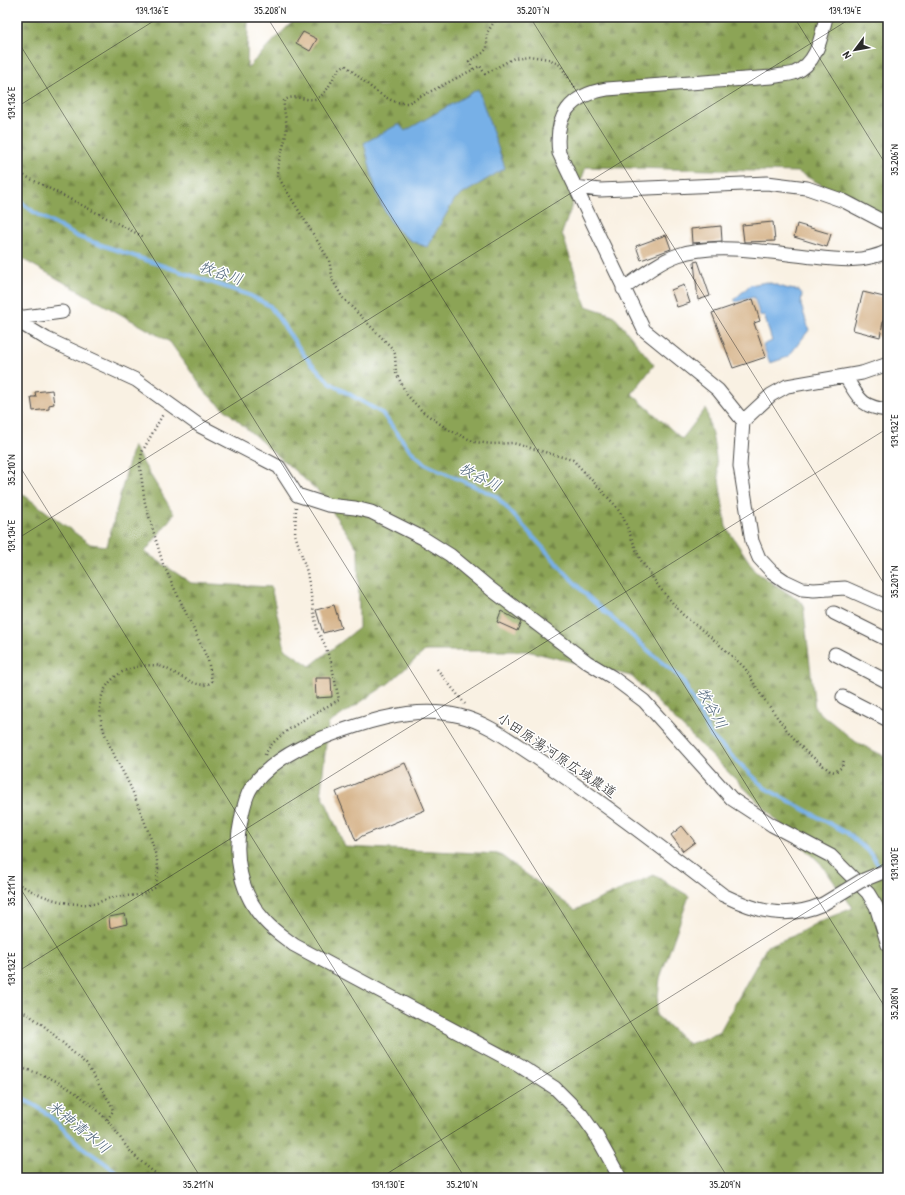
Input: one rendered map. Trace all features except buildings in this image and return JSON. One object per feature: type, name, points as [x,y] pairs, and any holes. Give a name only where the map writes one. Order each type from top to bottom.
[{"type":"street","points":[[826,17],[819,44],[811,60],[794,73],[772,77],[591,91],[575,99],[564,112],[558,126],[557,139],[559,153],[644,330],[718,390],[743,421],[740,466],[752,541],[759,558],[772,572],[785,581],[802,588],[814,590],[845,588],[888,608]]},
{"type":"street","points":[[575,187],[600,190],[767,183],[793,186],[807,188],[844,201],[888,224]]},
{"type":"street","points":[[623,288],[649,270],[678,255],[711,250],[758,250],[849,261],[879,255],[888,251]]},
{"type":"street","points":[[17,318],[62,312]]},
{"type":"street","points":[[17,322],[47,339],[136,380],[213,434],[244,448],[279,467],[298,495],[328,505],[355,508],[371,512],[423,538],[450,555],[492,590],[587,662],[623,684],[654,712],[732,799],[772,825],[831,856],[868,893],[876,906],[888,945]]},
{"type":"street","points":[[743,421],[771,395],[787,386],[862,374],[888,364]]},
{"type":"street","points":[[845,376],[860,400],[872,408],[888,410]]},
{"type":"street","points":[[834,613],[888,640]]},
{"type":"street","points":[[835,654],[888,682]]},
{"type":"street","points":[[842,697],[888,720]]},
{"type":"street","name":"小田原湯河原広域農道","points":[[620,1178],[610,1159],[585,1120],[556,1088],[519,1065],[294,945],[265,922],[248,896],[239,873],[237,850],[243,810],[252,787],[264,773],[280,761],[323,736],[378,718],[409,713],[437,711],[467,718],[490,728],[614,812],[723,895],[742,904],[762,911],[796,913],[823,904],[861,881],[888,870]]},
{"type":"path","points":[[473,69],[469,61],[483,53],[487,48],[487,33],[498,17]]},
{"type":"path","points":[[567,17],[577,22],[581,17]]},
{"type":"path","points":[[580,97],[560,65],[549,59],[529,56],[514,58],[485,74],[480,66],[408,103],[401,104],[388,100],[345,65],[340,68],[322,95],[316,99],[293,97],[284,101],[287,131],[285,143],[278,161],[277,175],[329,260],[333,281],[342,297],[387,341],[395,354],[396,373],[406,396],[422,412],[435,422],[475,442],[493,444],[513,443],[573,460],[619,511],[640,559],[659,588],[682,614],[746,668],[786,730],[805,751],[830,771],[834,772],[839,770],[844,760]]},
{"type":"path","points":[[17,172],[144,238]]},
{"type":"path","points":[[17,883],[48,899],[63,902],[92,904],[112,897],[133,897],[146,893],[156,887],[158,868],[142,815],[104,733],[101,711],[102,692],[114,677],[130,668],[160,666],[187,680],[204,686],[209,685],[212,681],[208,660],[163,564],[146,503],[140,467],[142,452],[170,404]]},
{"type":"path","points":[[264,757],[266,751],[302,721],[339,700],[331,662],[324,643],[317,630],[307,572],[295,534],[298,495]]},
{"type":"path","points":[[437,669],[468,707],[467,718]]},
{"type":"path","points":[[17,1010],[26,1013],[43,1025],[86,1064],[111,1104],[112,1111],[107,1120]]},
{"type":"path","points":[[17,1068],[25,1069],[58,1082],[88,1103],[107,1120],[134,1155],[161,1178]]},
{"type":"green space","points":[[17,17],[251,17],[248,23],[247,68],[297,17],[888,17],[888,221],[798,172],[586,167],[562,233],[586,306],[613,315],[654,365],[632,394],[682,439],[706,408],[714,444],[726,527],[756,572],[803,603],[815,709],[856,742],[888,758],[888,1178],[17,1178],[17,490],[90,544],[107,546],[133,446],[174,514],[145,552],[191,583],[271,587],[285,649],[310,666],[359,628],[358,549],[318,491],[206,393],[170,342],[17,256]],"holes":[[[425,651],[527,651],[631,676],[821,864],[853,908],[820,921],[793,936],[767,946],[719,1033],[689,1044],[656,1015],[660,978],[689,896],[654,875],[575,910],[499,854],[345,847],[321,791],[328,724],[389,683]]]},
{"type":"water","points":[[478,89],[505,168],[455,199],[427,247],[410,240],[399,231],[391,221],[378,196],[364,143],[399,124],[405,131]]},
{"type":"water","points":[[767,282],[799,290],[802,294],[801,305],[809,330],[788,357],[770,363],[763,345],[772,341],[764,315],[760,316],[754,297],[736,302],[734,300],[750,285]]},
{"type":"waterway","name":"牧谷川","points":[[17,199],[35,213],[78,237],[249,295],[270,306],[304,355],[330,383],[382,413],[410,450],[425,464],[496,496],[585,594],[682,679],[711,736],[765,788],[847,833],[871,854],[888,880]]},
{"type":"waterway","name":"米神清水川","points":[[17,1098],[26,1101],[44,1111],[81,1146],[108,1165],[122,1178]]}]
